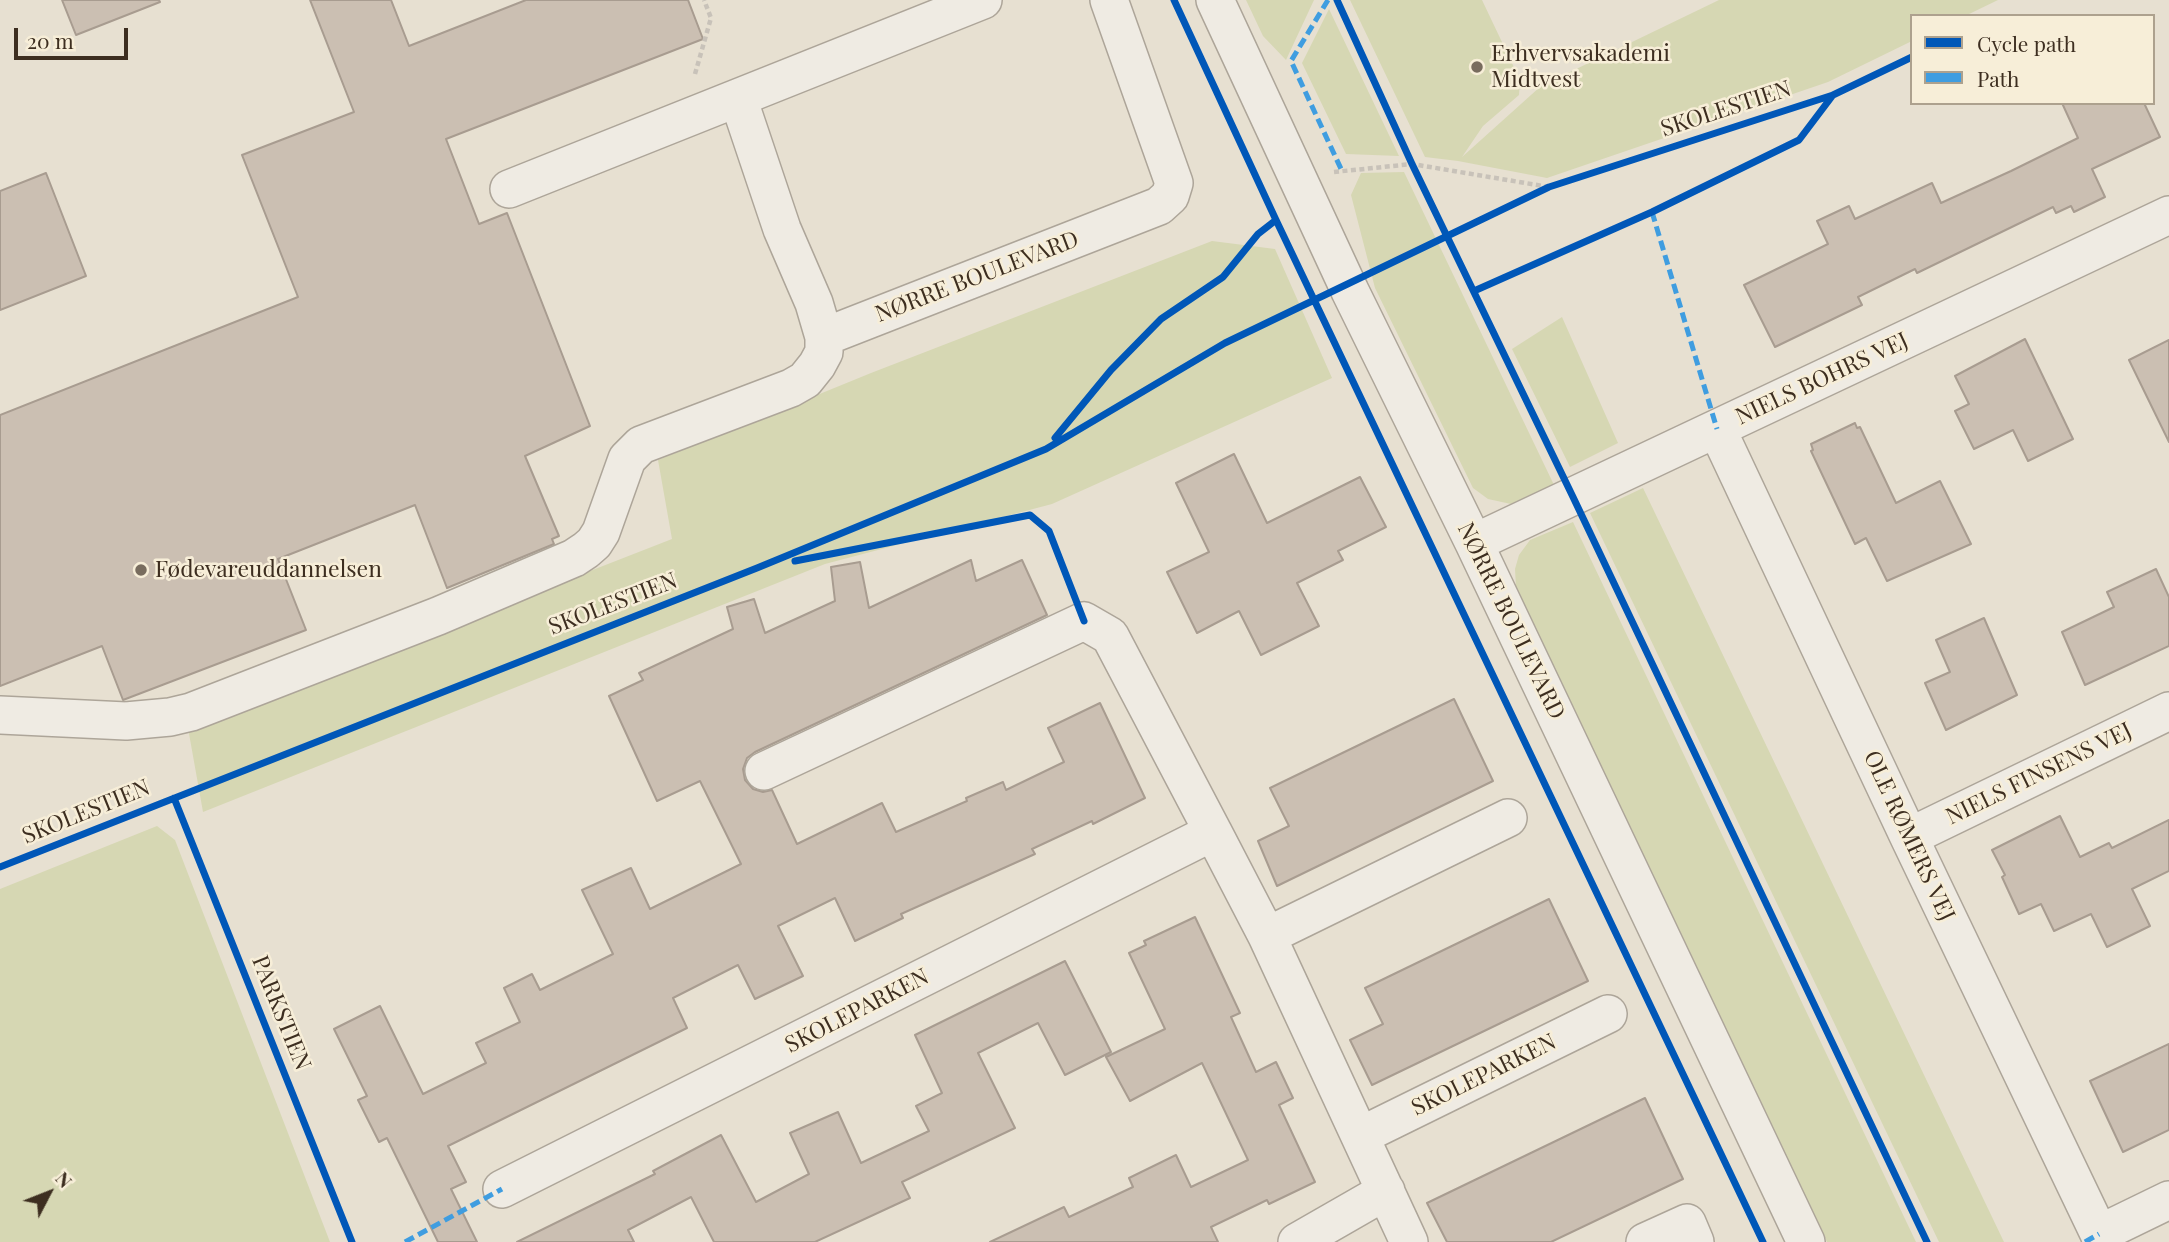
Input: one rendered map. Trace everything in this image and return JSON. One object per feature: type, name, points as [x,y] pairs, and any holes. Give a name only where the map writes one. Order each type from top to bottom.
[{"type":"street","points":[[509,189],[983,0]]},
{"type":"street","name":"NØRRE BOULEVARD","points":[[824,337],[1159,206],[1170,196],[1174,183],[1109,0]]},
{"type":"street","name":"NØRRE BOULEVARD","points":[[1215,0],[1350,291],[1474,543],[1806,1242]]},
{"type":"street","points":[[0,715],[126,722],[170,717],[191,712],[438,616],[574,558],[594,543],[601,532],[627,460],[634,452],[653,440],[791,388],[805,380],[824,352],[824,337],[814,303],[782,229],[738,98]]},
{"type":"street","name":"NIELS BOHRS VEJ","points":[[1474,543],[2169,215]]},
{"type":"street","name":"OLE RØMERS VEJ","points":[[1717,429],[2101,1238]]},
{"type":"street","points":[[764,771],[1084,621],[1110,636],[1267,936],[1409,1242]]},
{"type":"street","name":"NIELS FINSENS VEJ","points":[[1909,837],[2169,711]]},
{"type":"street","points":[[1267,936],[1508,818]]},
{"type":"street","name":"SKOLEPARKEN","points":[[502,1189],[1213,832]]},
{"type":"street","name":"SKOLEPARKEN","points":[[1360,1136],[1608,1014]]},
{"type":"street","points":[[1297,1242],[1386,1191]]},
{"type":"street","points":[[2101,1238],[2169,1200]]},
{"type":"street","points":[[1645,1242],[1686,1223],[1695,1242]]},
{"type":"path","points":[[683,119],[711,18],[704,0]]},
{"type":"path","points":[[1406,151],[1418,175]]},
{"type":"path","points":[[1298,176],[1412,164],[1549,187]]},
{"type":"path","points":[[1536,193],[1562,183]]},
{"type":"green space","points":[[1246,0],[1314,0],[1286,60],[1263,36]]},
{"type":"green space","points":[[1350,0],[1482,0],[1520,80],[1519,95],[1483,126],[1462,157],[1541,86],[1719,0],[1998,0],[1969,14],[1910,14],[1910,42],[1828,82],[1547,178],[1425,157]]},
{"type":"green space","points":[[1329,9],[1399,156],[1346,154],[1302,63]]},
{"type":"green space","points":[[1404,172],[1554,485],[1511,504],[1488,499],[1473,488],[1375,288],[1351,195],[1361,173]]},
{"type":"green space","points":[[1212,241],[1275,249],[1332,378],[1052,504],[825,564],[203,812],[188,728],[672,539],[658,460],[871,373]]},
{"type":"green space","points":[[1562,317],[1618,443],[1570,467],[1512,349]]},
{"type":"green space","points":[[1643,488],[2004,1242],[1939,1242],[1590,513]]},
{"type":"green space","points":[[1573,522],[1916,1242],[1827,1242],[1516,587],[1515,569],[1519,555],[1530,540]]},
{"type":"green space","points":[[157,826],[175,840],[330,1242],[0,1242],[0,889]]},
{"type":"building","points":[[62,0],[159,0],[160,2],[76,35]]},
{"type":"building","points":[[310,0],[391,0],[409,46],[526,0],[688,0],[703,39],[446,139],[479,224],[507,213],[590,426],[525,456],[559,536],[552,539],[554,544],[447,588],[415,505],[278,559],[306,630],[123,700],[102,646],[0,686],[0,415],[298,297],[242,155],[354,112]]},
{"type":"building","points":[[2063,105],[2145,105],[2160,137],[2092,169],[2105,197],[2074,212],[2071,206],[2056,213],[2053,207],[1917,273],[1915,269],[1858,297],[1862,305],[1775,347],[1744,285],[1828,244],[1817,221],[1849,206],[1855,219],[1932,183],[1941,203],[2078,138]]},
{"type":"building","points":[[46,173],[86,276],[0,310],[0,191]]},
{"type":"building","points":[[2025,339],[2073,439],[2028,461],[2013,430],[1974,449],[1955,411],[1969,404],[1955,376]]},
{"type":"building","points":[[2169,340],[2169,442],[2129,360]]},
{"type":"building","points":[[1855,423],[1857,428],[1860,427],[1896,503],[1940,481],[1971,544],[1887,581],[1866,538],[1855,544],[1811,451],[1811,444]]},
{"type":"building","points":[[1234,454],[1267,523],[1360,477],[1386,527],[1338,551],[1343,560],[1297,583],[1319,626],[1261,655],[1239,611],[1197,633],[1167,572],[1209,552],[1176,483]]},
{"type":"building","points":[[971,560],[976,581],[1022,560],[1047,615],[755,752],[747,758],[743,769],[745,780],[753,789],[763,792],[772,790],[797,844],[882,803],[896,832],[1003,782],[1006,790],[1064,762],[1048,728],[1100,703],[1145,798],[1093,824],[1092,821],[1032,849],[1035,854],[901,914],[903,918],[855,941],[835,898],[778,926],[803,976],[755,999],[738,965],[673,998],[687,1028],[448,1146],[466,1182],[451,1189],[477,1242],[438,1242],[387,1138],[379,1142],[358,1100],[367,1096],[334,1029],[380,1006],[423,1094],[486,1063],[476,1043],[520,1022],[504,988],[532,974],[540,990],[613,954],[582,890],[631,868],[650,909],[741,864],[700,781],[657,801],[609,696],[643,680],[639,673],[733,629],[727,607],[754,599],[765,633],[835,601],[831,567],[860,562],[869,608]]},
{"type":"building","points":[[2156,569],[2169,597],[2169,646],[2085,685],[2062,632],[2114,607],[2107,592]]},
{"type":"building","points":[[1984,618],[2017,695],[1946,730],[1925,683],[1950,672],[1936,640]]},
{"type":"building","points":[[1454,699],[1493,781],[1277,886],[1258,841],[1289,826],[1270,788]]},
{"type":"building","points":[[2060,816],[2080,857],[2109,843],[2112,848],[2169,820],[2169,871],[2132,889],[2150,926],[2107,947],[2091,914],[2054,931],[2041,904],[2019,914],[2002,877],[2005,875],[1992,850]]},
{"type":"building","points":[[1549,899],[1588,981],[1372,1085],[1350,1040],[1383,1024],[1365,988]]},
{"type":"building","points":[[1195,917],[1240,1013],[1231,1017],[1256,1072],[1276,1062],[1293,1098],[1279,1105],[1315,1182],[1269,1204],[1267,1200],[1211,1227],[1218,1242],[990,1242],[1064,1207],[1069,1217],[1133,1187],[1129,1178],[1176,1155],[1191,1187],[1248,1160],[1202,1063],[1130,1101],[1106,1057],[1165,1029],[1129,953],[1146,945],[1144,941]]},
{"type":"building","points":[[1065,961],[1111,1052],[1065,1075],[1038,1023],[978,1053],[1015,1128],[902,1182],[910,1198],[815,1242],[714,1242],[691,1197],[628,1230],[634,1242],[517,1242],[655,1174],[653,1171],[721,1135],[756,1202],[809,1174],[790,1133],[838,1112],[861,1163],[929,1131],[916,1106],[942,1093],[915,1035]]},
{"type":"building","points":[[2169,1044],[2169,1130],[2123,1152],[2090,1081]]},
{"type":"building","points":[[1645,1098],[1683,1179],[1551,1242],[1447,1242],[1427,1203]]},
{"type":"marked path","points":[[1328,0],[1291,61],[1342,171]]},
{"type":"marked path","points":[[1652,212],[1717,429]]},
{"type":"marked path","points":[[405,1242],[502,1189]]},
{"type":"marked path","points":[[2085,1242],[2099,1234]]},
{"type":"cycle path","points":[[1174,0],[1276,220],[1763,1242]]},
{"type":"cycle path","points":[[1337,0],[1412,164],[1927,1242]]},
{"type":"cycle path","name":"SKOLESTIEN","points":[[0,867],[757,568],[1046,449],[1225,343],[1549,187],[1833,95],[1910,58]]},
{"type":"cycle path","points":[[1474,291],[1652,212],[1799,140],[1833,95]]},
{"type":"cycle path","points":[[1055,438],[1111,370],[1161,319],[1223,277],[1258,234],[1276,220]]},
{"type":"cycle path","points":[[795,561],[1030,515],[1049,531],[1084,621]]},
{"type":"cycle path","name":"PARKSTIEN","points":[[174,798],[352,1242]]},
{"type":"place","name":"Erhvervsakademi Midtvest","points":[[1477,67]]},
{"type":"place","name":"Fødevareuddannelsen","points":[[141,570]]}]
